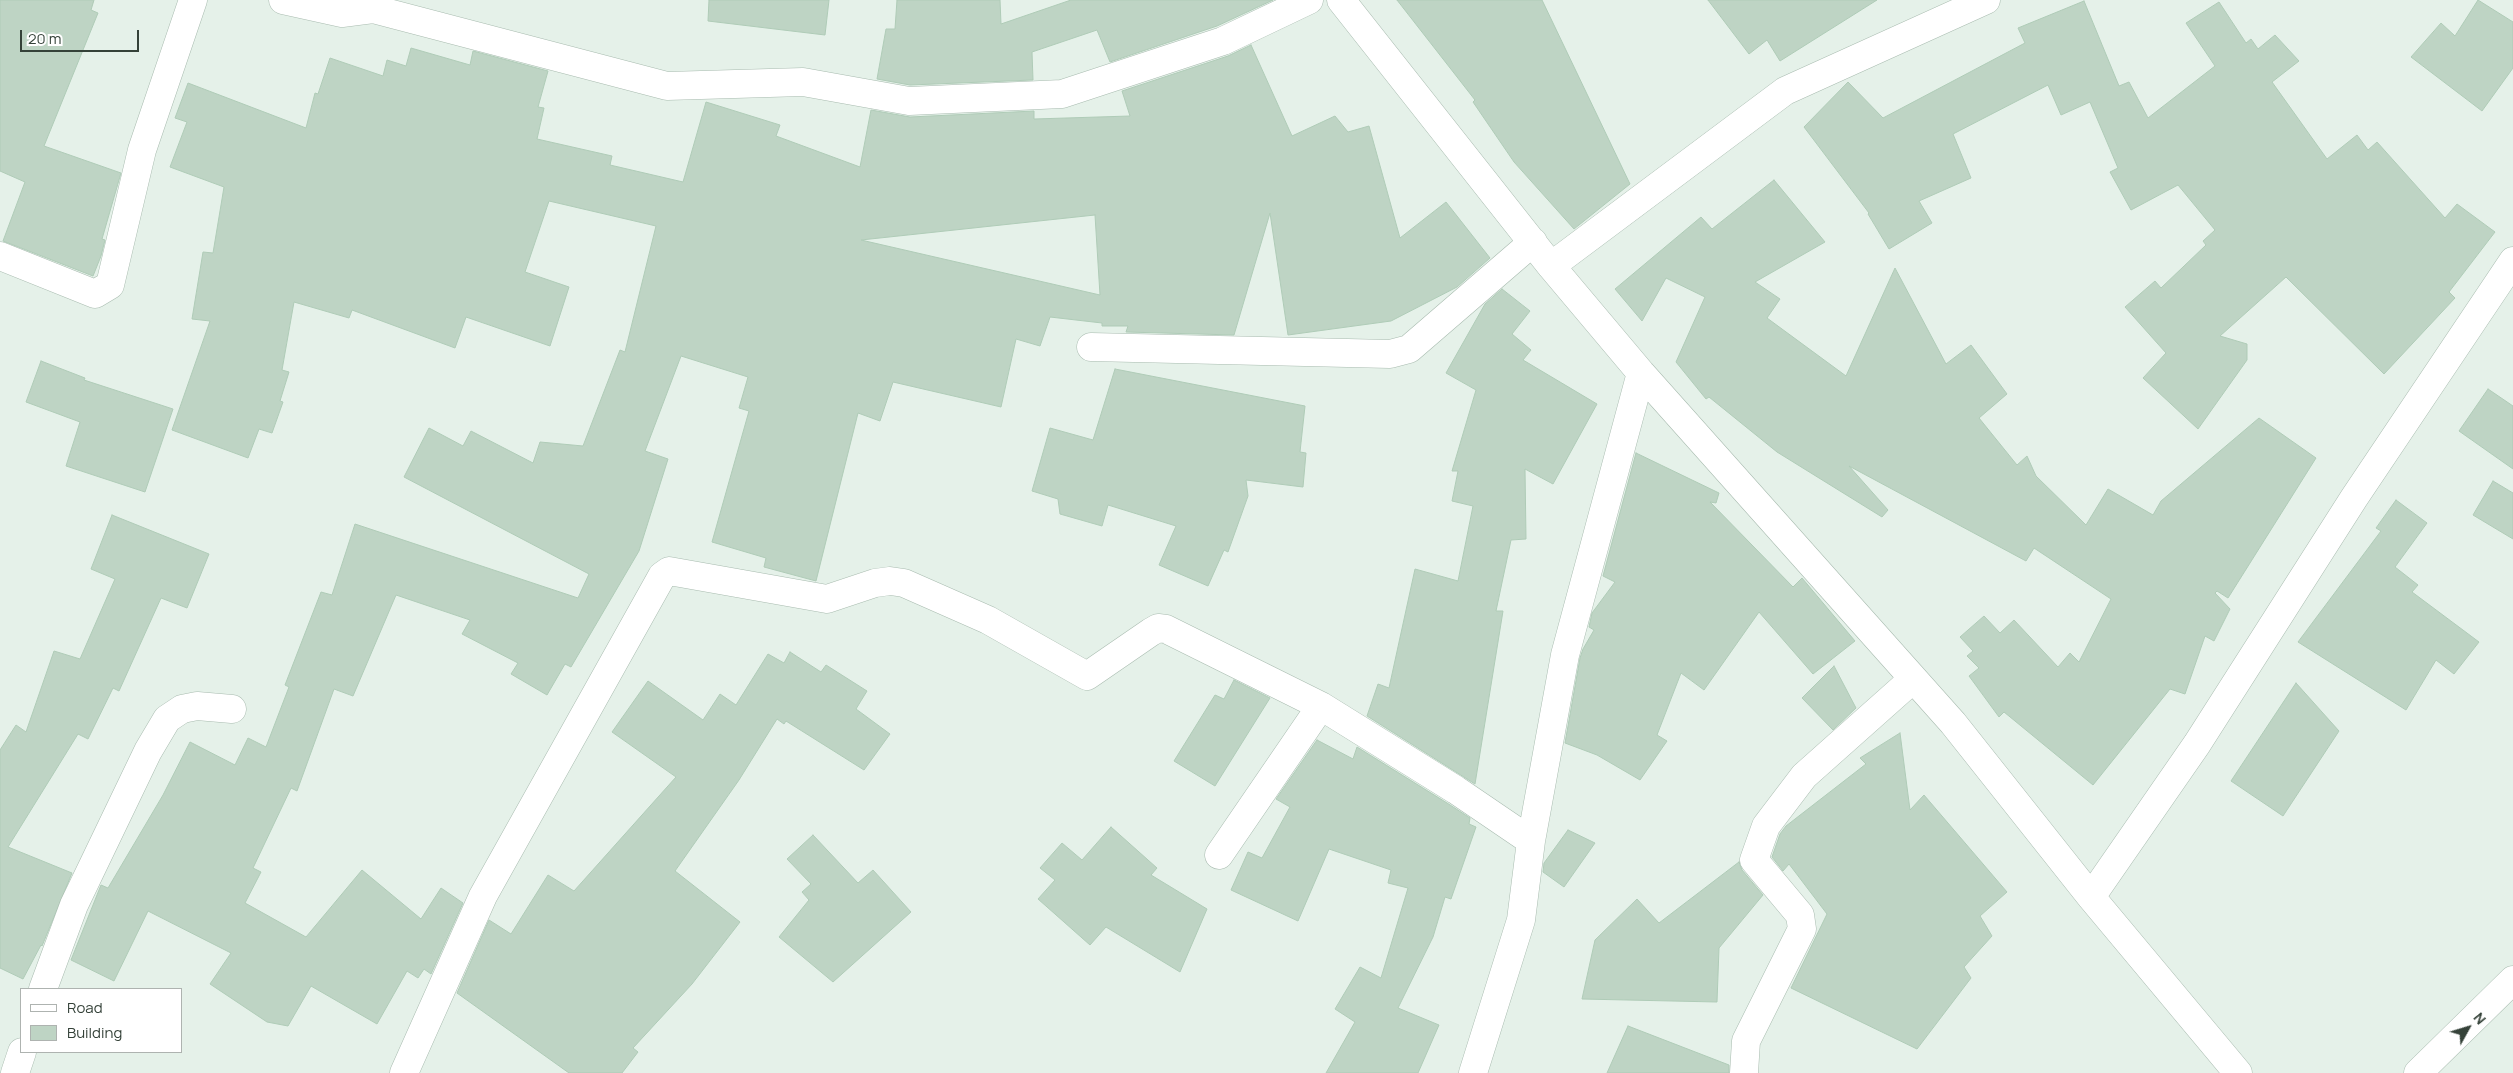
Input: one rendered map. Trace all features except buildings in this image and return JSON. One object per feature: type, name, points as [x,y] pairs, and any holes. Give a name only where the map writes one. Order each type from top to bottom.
[{"type":"street","points":[[0,256],[95,294],[110,285],[142,150],[193,0]]},
{"type":"street","points":[[283,0],[342,13],[373,9],[667,86],[803,82],[909,101],[1062,94],[1223,41],[1309,0]]},
{"type":"street","points":[[1342,0],[1551,266],[1641,373],[1953,723],[2091,897],[2238,1073]]},
{"type":"street","points":[[1551,266],[1785,91],[1982,1]]},
{"type":"street","points":[[1091,347],[1390,354],[1410,349],[1532,242]]},
{"type":"street","points":[[2091,897],[2197,744],[2354,498],[2513,261]]},
{"type":"street","points":[[1473,1073],[1521,920],[1531,841],[1565,654],[1641,373]]},
{"type":"street","points":[[404,1073],[483,896],[666,572],[827,599],[875,583],[890,581],[904,583],[988,620],[1087,676],[1151,632],[1158,628],[1166,629],[1321,706],[1456,790],[1531,841]]},
{"type":"street","points":[[1744,1073],[1746,1041],[1802,929],[1800,915],[1754,860],[1766,826],[1804,776],[1913,679]]},
{"type":"street","points":[[43,988],[74,905],[148,752],[167,719],[182,709],[197,706],[232,709]]},
{"type":"street","points":[[1219,855],[1321,706]]},
{"type":"street","points":[[2418,1073],[2513,980]]},
{"type":"street","points":[[15,1073],[22,1053]]}]
